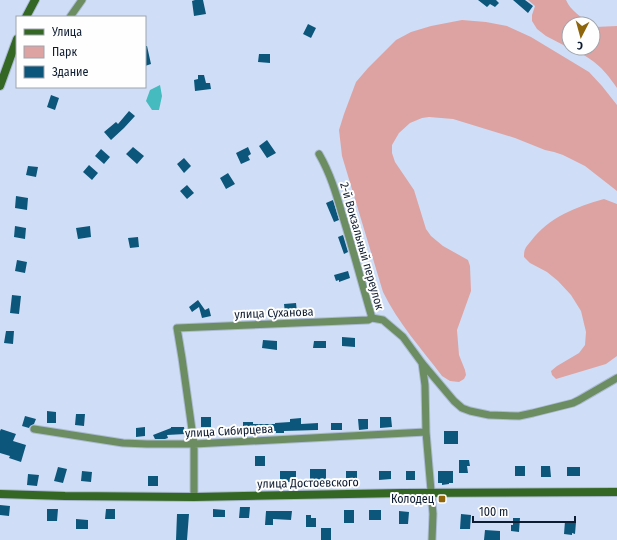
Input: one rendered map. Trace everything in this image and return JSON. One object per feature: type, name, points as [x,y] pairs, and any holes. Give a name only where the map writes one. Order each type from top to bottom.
[{"type":"main road","points":[[27,16],[35,0]]},
{"type":"main road","points":[[0,86],[16,43]]},
{"type":"main road","name":"улица Достоевского","points":[[0,494],[194,497],[617,492]]},
{"type":"street","points":[[71,16],[82,0]]},
{"type":"street","name":"2-й Вокзальный переулок","points":[[319,154],[326,166],[349,234],[372,318],[383,320],[403,337],[422,363],[454,401],[462,408],[489,415],[519,416],[566,405],[579,400],[617,378]]},
{"type":"street","name":"улица Суханова","points":[[194,444],[177,328],[368,320],[372,318]]},
{"type":"street","points":[[422,363],[425,385],[426,432],[433,514],[432,540]]},
{"type":"street","name":"улица Сибирцева","points":[[34,429],[124,443],[147,444],[194,444],[426,432]]},
{"type":"street","points":[[194,444],[194,497]]},
{"type":"green space","points":[[528,0],[566,0],[573,11],[580,16],[561,16],[561,44],[546,36],[537,29],[532,21],[535,6]]},
{"type":"green space","points":[[462,20],[507,26],[531,37],[589,72],[617,105],[617,191],[585,166],[563,155],[545,150],[515,138],[453,119],[429,117],[410,123],[399,133],[392,145],[392,153],[395,162],[414,190],[426,229],[431,236],[443,246],[468,260],[470,266],[471,291],[457,330],[459,355],[466,375],[464,379],[459,382],[450,381],[442,376],[410,335],[383,292],[342,156],[339,130],[356,82],[368,68],[396,40],[411,32],[431,26]]},
{"type":"green space","points":[[617,26],[617,88],[607,74],[585,56],[601,56],[601,27]]},
{"type":"green space","points":[[604,199],[617,204],[617,356],[606,364],[556,379],[552,375],[551,371],[579,353],[585,345],[586,332],[581,311],[571,295],[558,281],[547,272],[530,263],[524,257],[525,250],[538,233],[555,219],[573,209]]},
{"type":"shaded area","points":[[160,85],[162,96],[159,110],[152,110],[146,101],[150,90]]},
{"type":"building","points":[[203,0],[206,14],[194,16],[192,1]]},
{"type":"building","points":[[478,0],[496,0],[499,3],[495,7],[490,4],[487,7]]},
{"type":"building","points":[[513,0],[525,0],[533,6],[528,13]]},
{"type":"building","points":[[308,24],[316,28],[311,38],[303,34]]},
{"type":"building","points":[[146,46],[147,46],[151,64],[146,66]]},
{"type":"building","points":[[259,54],[270,54],[270,63],[258,62]]},
{"type":"building","points":[[198,75],[204,75],[206,83],[210,83],[211,89],[195,91],[194,80],[198,79]]},
{"type":"building","points":[[51,95],[59,98],[55,110],[47,107]]},
{"type":"building","points":[[129,111],[135,116],[111,140],[104,132],[116,122],[118,124]]},
{"type":"building","points":[[267,140],[276,153],[267,158],[259,146]]},
{"type":"building","points":[[133,147],[144,156],[137,164],[126,154]]},
{"type":"building","points":[[248,147],[251,154],[248,156],[250,160],[241,164],[236,153]]},
{"type":"building","points":[[101,149],[110,157],[104,164],[95,156]]},
{"type":"building","points":[[184,158],[191,166],[184,173],[177,164]]},
{"type":"building","points":[[89,165],[98,173],[92,180],[83,172]]},
{"type":"building","points":[[28,166],[38,167],[36,177],[26,175]]},
{"type":"building","points":[[228,173],[235,184],[226,189],[220,178]]},
{"type":"building","points":[[187,185],[194,193],[187,199],[180,191]]},
{"type":"building","points":[[16,196],[28,198],[27,210],[15,208]]},
{"type":"building","points":[[333,200],[339,220],[334,222],[326,203]]},
{"type":"building","points":[[15,226],[26,228],[25,239],[14,237]]},
{"type":"building","points":[[90,226],[91,237],[78,239],[76,228]]},
{"type":"building","points":[[343,235],[348,252],[344,254],[338,237]]},
{"type":"building","points":[[138,237],[139,247],[130,248],[128,238]]},
{"type":"building","points":[[17,260],[27,262],[25,273],[15,271]]},
{"type":"building","points":[[348,271],[350,278],[339,282],[339,280],[336,281],[334,275]]},
{"type":"building","points":[[12,295],[21,296],[19,314],[10,313]]},
{"type":"building","points":[[198,300],[205,310],[209,308],[211,316],[202,318],[199,307],[192,312],[189,307]]},
{"type":"building","points":[[296,303],[297,312],[285,313],[284,304]]},
{"type":"building","points":[[6,331],[14,331],[13,344],[4,343]]},
{"type":"building","points":[[342,337],[355,338],[355,347],[342,346]]},
{"type":"building","points":[[263,340],[277,341],[277,350],[262,348]]},
{"type":"building","points":[[314,341],[326,341],[326,348],[313,348]]},
{"type":"building","points":[[47,411],[56,412],[56,423],[47,423]]},
{"type":"building","points":[[76,414],[85,414],[84,426],[75,425]]},
{"type":"building","points":[[25,416],[36,419],[34,424],[29,428],[22,426]]},
{"type":"building","points":[[201,417],[211,417],[211,427],[201,427]]},
{"type":"building","points":[[380,417],[391,417],[392,427],[380,428]]},
{"type":"building","points":[[301,418],[301,424],[318,423],[318,430],[284,431],[284,433],[276,433],[276,431],[253,431],[253,434],[239,434],[239,436],[230,436],[230,427],[243,426],[243,422],[253,422],[253,424],[275,424],[290,422],[290,419]]},
{"type":"building","points":[[358,419],[368,419],[368,429],[359,430]]},
{"type":"building","points":[[331,423],[342,423],[342,430],[331,430]]},
{"type":"building","points":[[145,427],[145,436],[136,437],[136,428]]},
{"type":"building","points":[[171,427],[184,427],[185,434],[167,435],[168,438],[165,439],[155,439],[153,435]]},
{"type":"building","points":[[1,429],[16,434],[13,441],[26,445],[21,462],[0,453]]},
{"type":"building","points":[[444,431],[458,431],[458,444],[444,444]]},
{"type":"building","points":[[255,456],[265,456],[265,466],[255,466]]},
{"type":"building","points":[[459,460],[469,460],[470,466],[467,466],[468,473],[459,473]]},
{"type":"building","points":[[515,466],[525,466],[525,476],[515,476]]},
{"type":"building","points":[[541,466],[550,466],[551,477],[541,477]]},
{"type":"building","points":[[58,467],[67,469],[63,483],[54,481]]},
{"type":"building","points":[[567,467],[580,467],[580,476],[567,476]]},
{"type":"building","points":[[310,469],[326,469],[326,484],[310,484]]},
{"type":"building","points":[[82,471],[92,472],[91,482],[81,481]]},
{"type":"building","points":[[280,471],[296,471],[296,482],[280,482]]},
{"type":"building","points":[[346,471],[357,471],[357,478],[346,478]]},
{"type":"building","points":[[379,471],[391,471],[391,479],[379,480]]},
{"type":"building","points":[[406,471],[415,471],[415,480],[406,480]]},
{"type":"building","points":[[438,471],[453,471],[453,483],[442,485],[442,483],[438,483]]},
{"type":"building","points":[[28,474],[39,475],[37,486],[27,485]]},
{"type":"building","points":[[148,476],[158,476],[158,486],[148,486]]},
{"type":"building","points":[[0,505],[10,506],[9,516],[0,515]]},
{"type":"building","points":[[240,507],[250,507],[249,518],[239,518]]},
{"type":"building","points":[[47,509],[58,509],[57,521],[47,521]]},
{"type":"building","points":[[106,509],[115,509],[115,519],[105,519]]},
{"type":"building","points":[[213,509],[225,510],[225,517],[213,517]]},
{"type":"building","points":[[344,510],[354,510],[354,523],[344,523]]},
{"type":"building","points":[[369,510],[381,510],[381,520],[369,520]]},
{"type":"building","points":[[266,511],[292,511],[291,520],[273,519],[273,525],[265,525]]},
{"type":"building","points":[[399,511],[409,512],[408,524],[399,524]]},
{"type":"building","points":[[177,514],[189,514],[187,540],[176,540]]},
{"type":"building","points":[[461,514],[471,515],[470,529],[460,529]]},
{"type":"building","points":[[306,515],[311,515],[311,518],[316,518],[316,527],[306,527]]},
{"type":"building","points":[[513,518],[520,518],[519,532],[511,531]]},
{"type":"building","points":[[76,519],[88,520],[88,529],[76,529]]},
{"type":"building","points":[[565,521],[576,522],[575,534],[564,534]]},
{"type":"building","points":[[321,528],[331,528],[331,540],[321,540]]},
{"type":"building","points":[[485,530],[500,531],[500,540],[484,540]]},
{"type":"place","name":"Колодец","points":[[442,499]]}]
